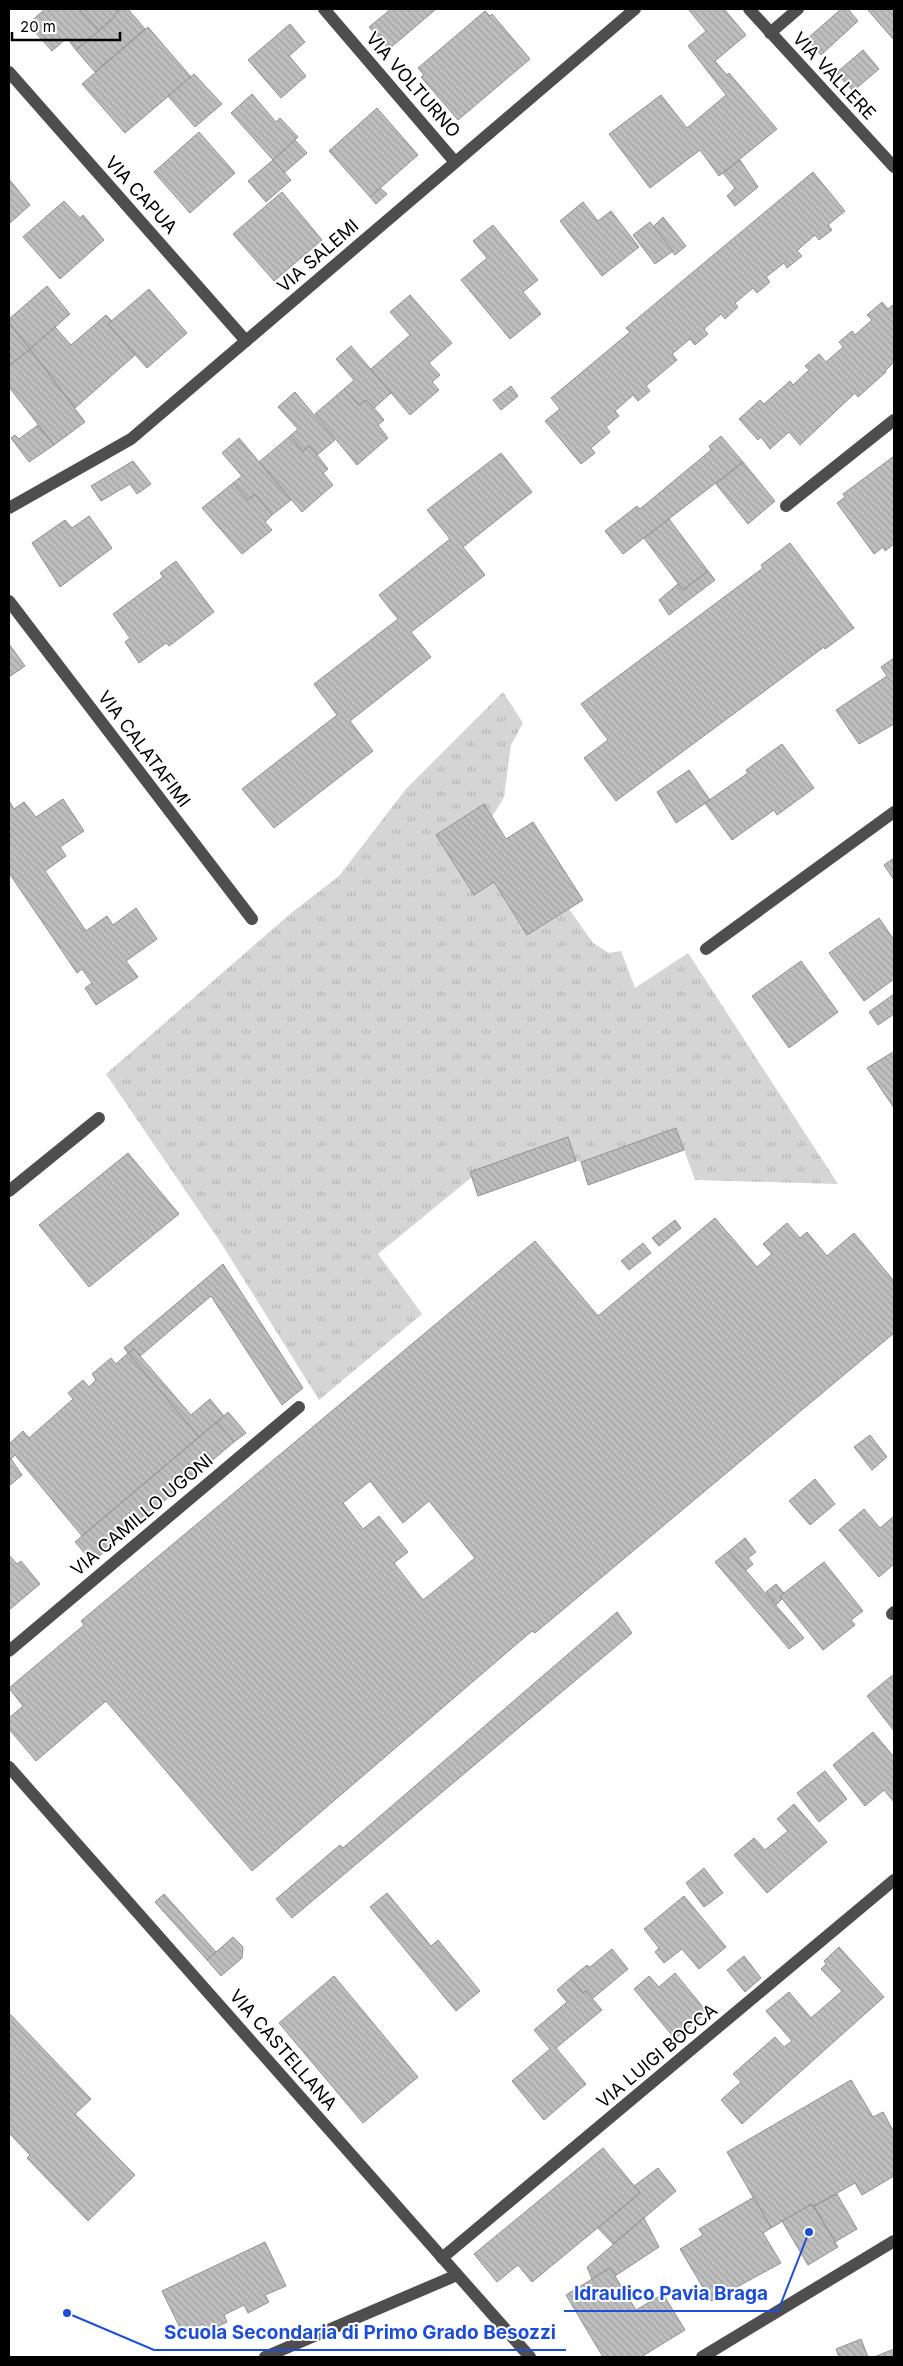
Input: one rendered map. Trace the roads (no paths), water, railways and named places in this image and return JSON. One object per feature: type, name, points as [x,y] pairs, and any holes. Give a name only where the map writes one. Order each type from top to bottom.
[{"type":"street","name":"VIA VOLTURNO","points":[[324,9],[455,162]]},
{"type":"street","name":"VIA SALEMI","points":[[9,508],[131,438],[636,9]]},
{"type":"street","name":"VIA VALLERE","points":[[749,9],[894,167]]},
{"type":"street","points":[[770,32],[798,9]]},
{"type":"street","name":"VIA CAPUA","points":[[9,72],[246,341]]},
{"type":"street","points":[[786,506],[894,420]]},
{"type":"street","name":"VIA CALATAFIMI","points":[[9,601],[252,919]]},
{"type":"street","points":[[706,949],[894,812]]},
{"type":"street","points":[[9,1191],[98,1118]]},
{"type":"street","name":"VIA CAMILLO UGONI","points":[[9,1651],[299,1407]]},
{"type":"street","name":"VIA CASTELLANA","points":[[9,1767],[530,2357]]},
{"type":"street","name":"VIA LUIGI BOCCA","points":[[442,2258],[894,1880]]},
{"type":"street","points":[[702,2357],[894,2241]]},
{"type":"street","points":[[265,2357],[457,2276]]},
{"type":"place","name":"Idraulico Pavia Braga","points":[[809,2232]]},
{"type":"place","name":"Scuola Secondaria di Primo Grado Besozzi","points":[[67,2313]]}]
